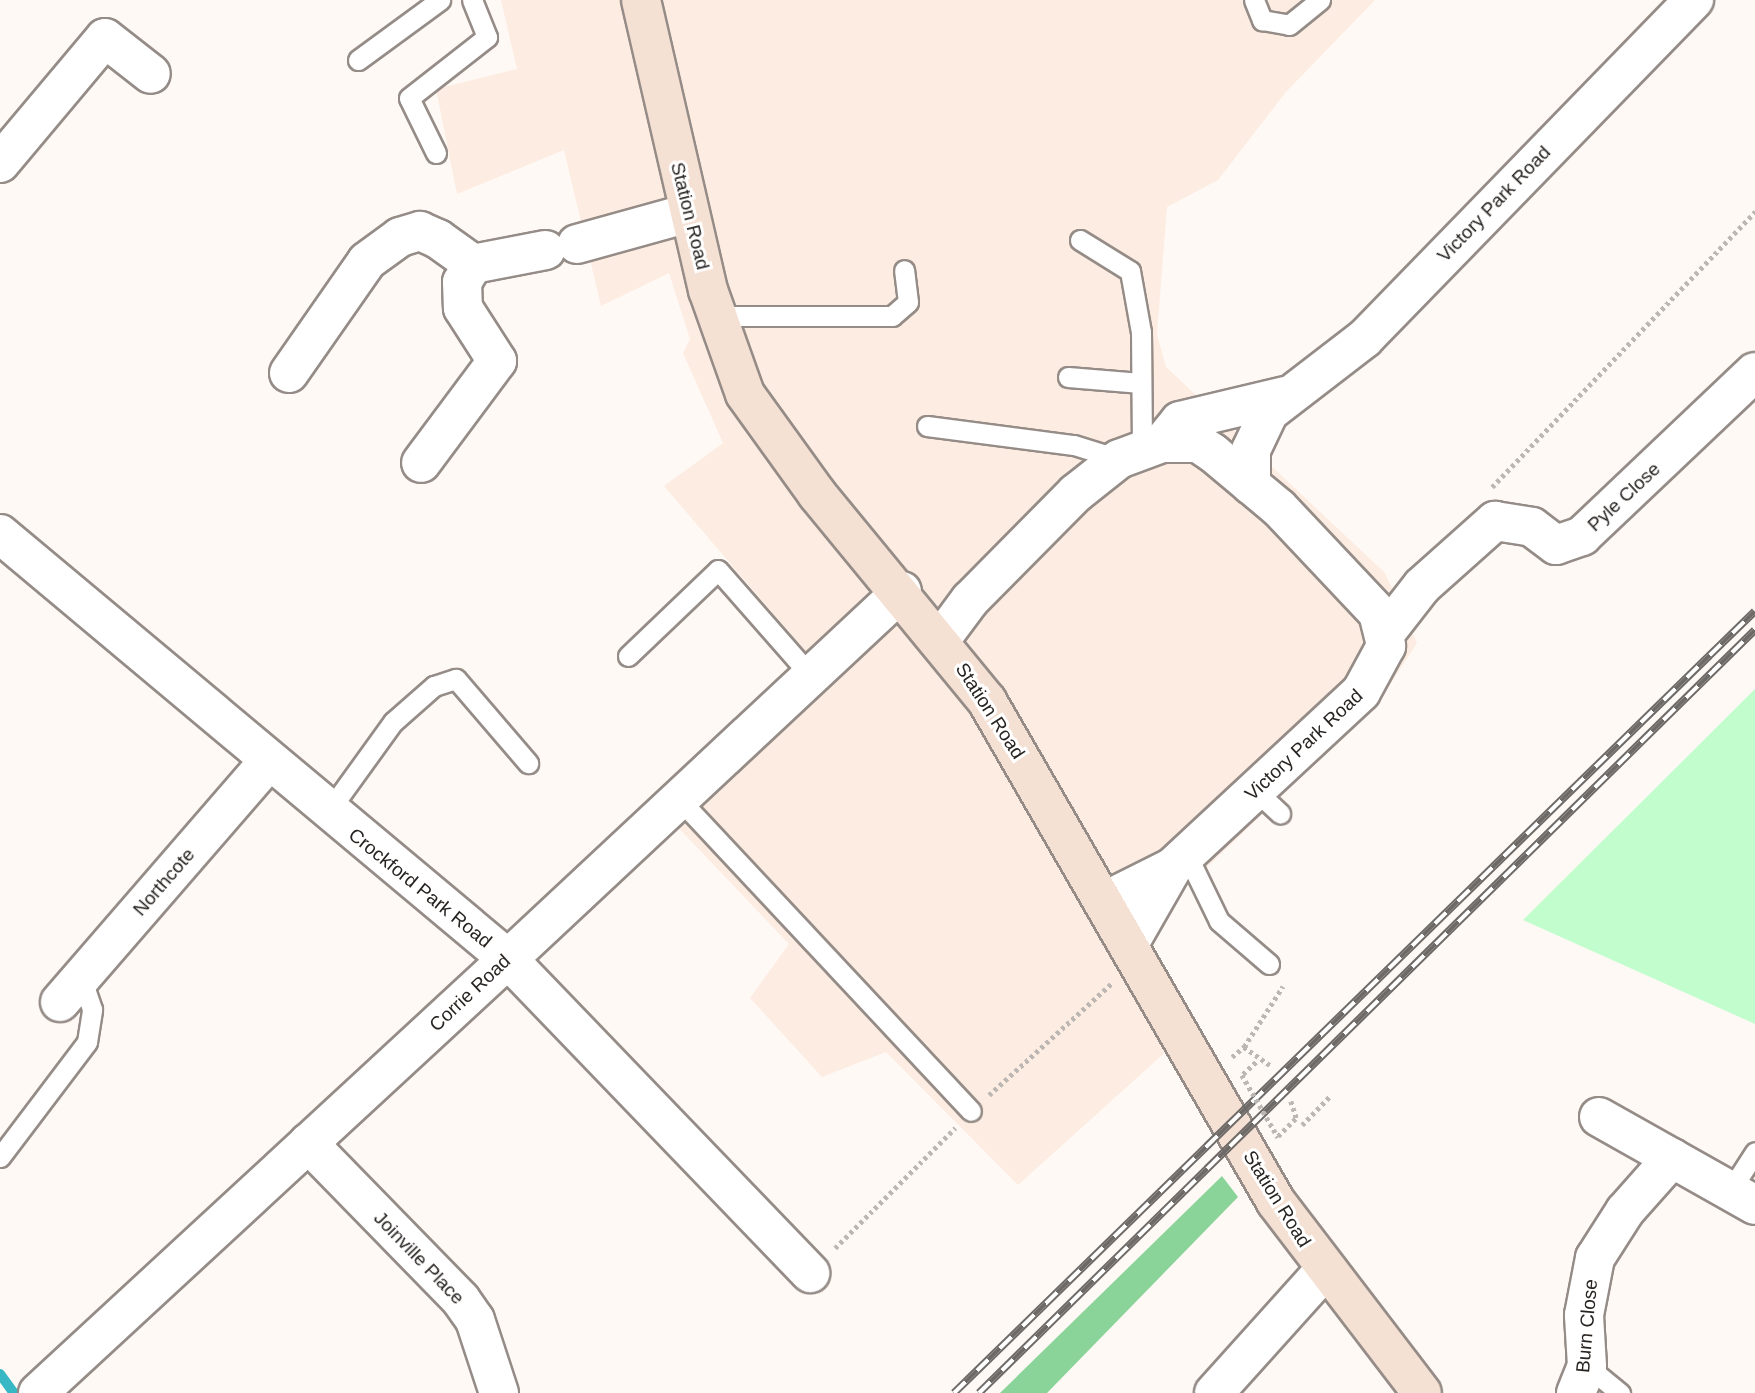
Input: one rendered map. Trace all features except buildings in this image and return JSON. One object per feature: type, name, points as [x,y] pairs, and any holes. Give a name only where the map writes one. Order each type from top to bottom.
[{"type":"main road","name":"Station Road","points":[[641,0],[689,214],[716,316],[746,394],[775,439],[941,639],[987,701],[1130,942],[1276,1202],[1324,1271],[1422,1393]]},
{"type":"street","name":"Victory Park Road","points":[[1251,485],[1259,424],[1285,396],[1365,338],[1693,0]]},
{"type":"street","points":[[0,163],[105,38],[151,74]]},
{"type":"street","points":[[289,373],[367,261],[400,237],[420,231],[473,264],[561,247],[689,214]]},
{"type":"street","points":[[421,463],[496,361],[463,307],[462,282],[473,264]]},
{"type":"street","name":"Pyle Close","points":[[1387,631],[1422,586],[1495,521],[1532,527],[1556,545],[1582,536],[1755,372]]},
{"type":"street","name":"Victory Park Road","points":[[941,639],[1066,502],[1180,421],[1285,396]]},
{"type":"street","points":[[1141,450],[1198,443],[1251,485],[1366,595],[1387,631]]},
{"type":"street","name":"Crockford Park Road","points":[[0,534],[268,762],[508,959],[810,1273]]},
{"type":"street","name":"Corrie Road","points":[[55,1387],[308,1143],[902,591]]},
{"type":"street","name":"Victory Park Road","points":[[1105,901],[1180,861],[1268,802],[1378,671],[1387,631]]},
{"type":"street","name":"Northcote","points":[[70,989],[268,762]]},
{"type":"street","name":"Victory Park Road","points":[[1130,942],[1180,861]]},
{"type":"street","points":[[1600,1117],[1742,1198]]},
{"type":"street","name":"Joinville Place","points":[[308,1143],[461,1300],[475,1320],[499,1393]]},
{"type":"street","name":"Burn Close","points":[[1581,1380],[1584,1315],[1595,1258],[1625,1211],[1672,1158]]},
{"type":"street","points":[[1214,1393],[1324,1271]]},
{"type":"lane","points":[[358,60],[440,0]]},
{"type":"lane","points":[[436,153],[409,98],[487,37],[472,0]]},
{"type":"lane","points":[[1254,0],[1262,20],[1289,25],[1320,0]]},
{"type":"lane","points":[[927,426],[1074,445],[1141,450],[1141,383],[1130,271],[1080,240]]},
{"type":"lane","points":[[716,316],[892,316],[908,302],[904,270]]},
{"type":"lane","points":[[1068,377],[1141,383]]},
{"type":"lane","points":[[628,656],[718,570],[811,676]]},
{"type":"lane","points":[[328,812],[393,722],[434,686],[456,680],[528,763]]},
{"type":"lane","points":[[679,799],[971,1111]]},
{"type":"lane","points":[[1180,861],[1219,921],[1269,964]]},
{"type":"lane","points":[[0,1157],[87,1042],[92,1009],[70,989]]},
{"type":"lane","points":[[1742,1198],[1755,1152]]},
{"type":"lane","points":[[1581,1380],[1620,1393]]},
{"type":"path","points":[[1489,490],[1755,212]]},
{"type":"path","points":[[1223,1064],[1244,1047],[1285,984],[1269,964]]},
{"type":"path","points":[[1244,1047],[1258,1060],[1270,1065]]},
{"type":"path","points":[[1258,1060],[1242,1075],[1278,1137],[1296,1118],[1290,1100]]},
{"type":"path","points":[[1302,1125],[1330,1096]]},
{"type":"shaded area","points":[[501,0],[1375,0],[1285,93],[1218,180],[1167,207],[1157,334],[1166,367],[1385,573],[1417,643],[1378,703],[1204,870],[1110,950],[1170,1048],[1018,1185],[886,1052],[822,1077],[750,998],[789,944],[651,799],[806,652],[664,486],[723,443],[683,353],[690,339],[669,273],[601,306],[564,150],[457,194],[436,89],[517,69]]},
{"type":"green space","points":[[1755,689],[1755,1024],[1523,920]]},
{"type":"green space","points":[[1222,1176],[1238,1197],[1047,1393],[1000,1393]]},
{"type":"waterway","points":[[0,1374],[14,1393]]},
{"type":"railway","points":[[954,1393],[1755,611]]},
{"type":"railway","points":[[979,1393],[1755,630]]}]
